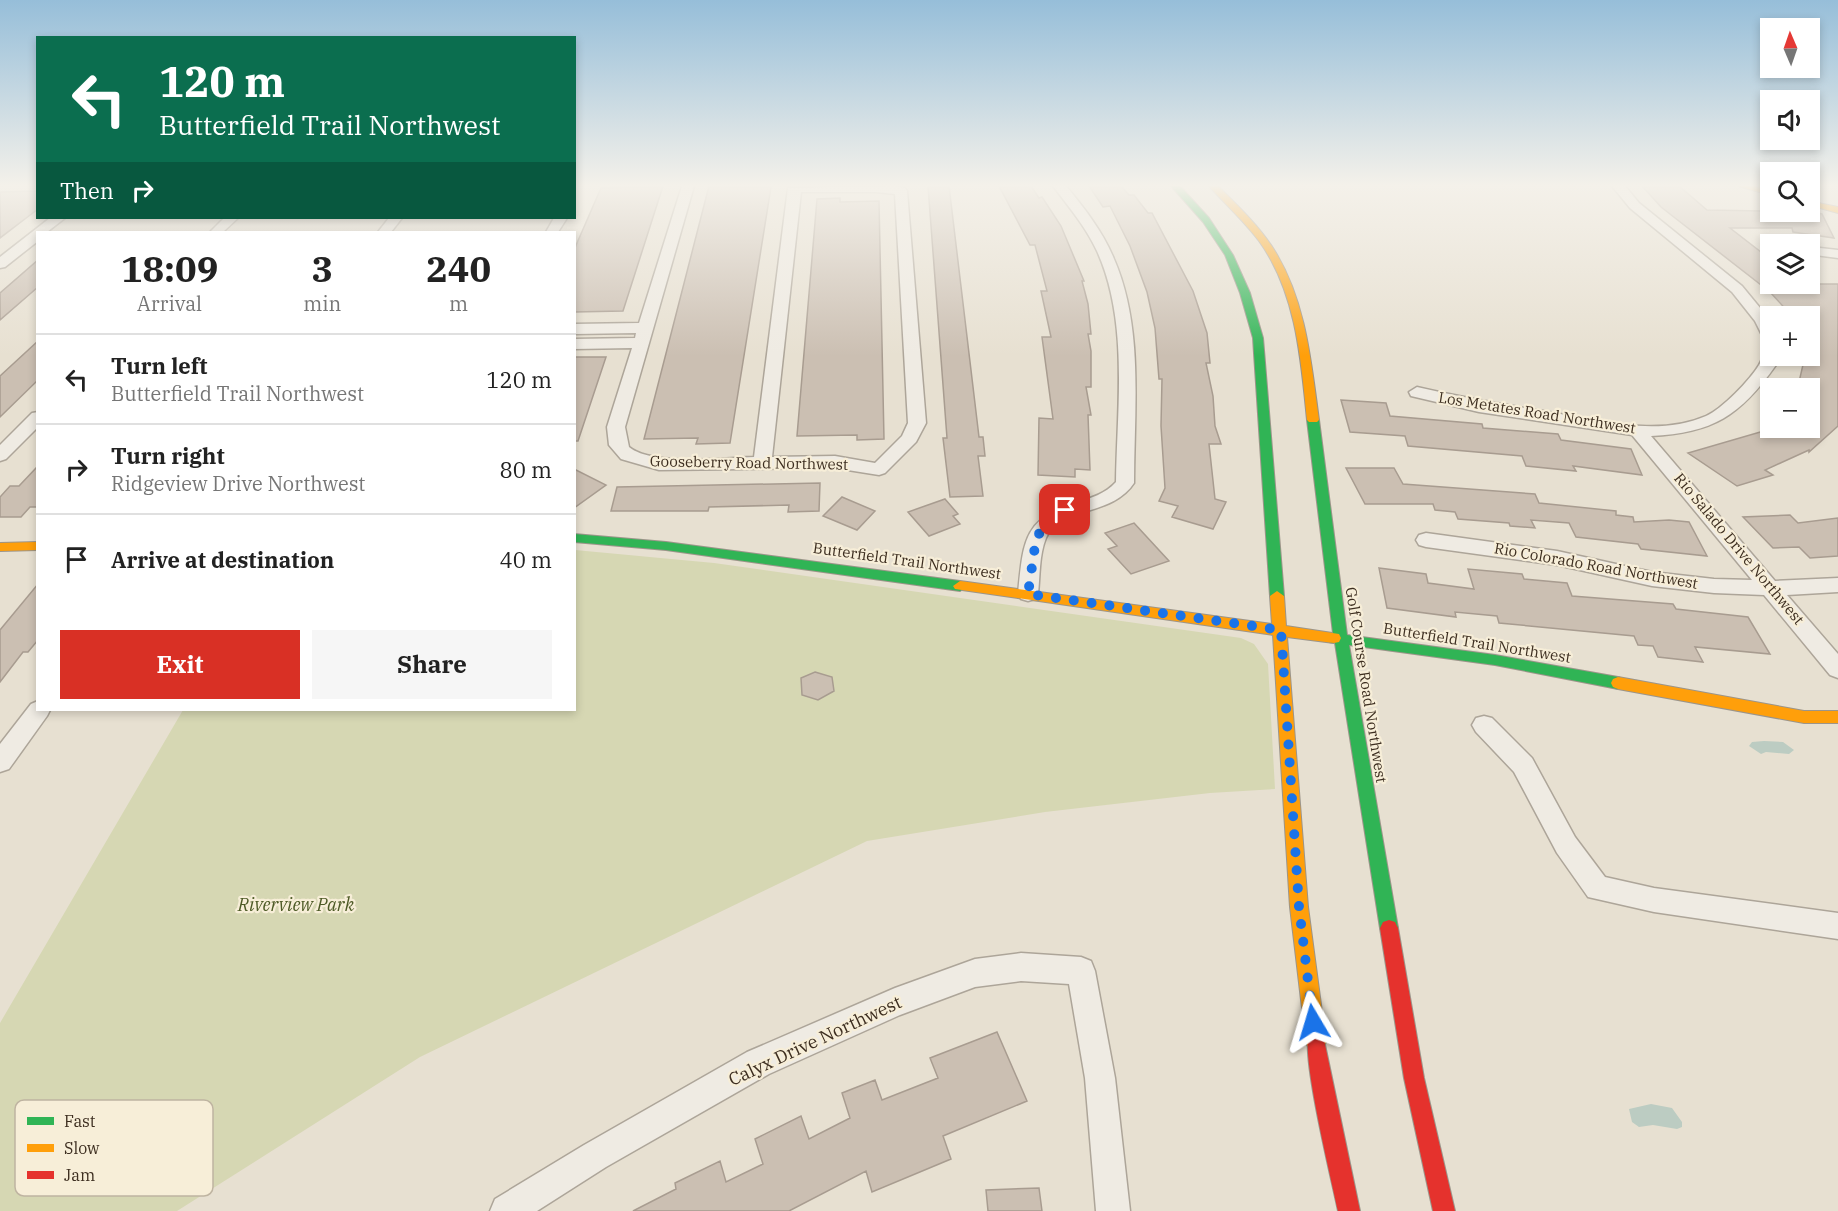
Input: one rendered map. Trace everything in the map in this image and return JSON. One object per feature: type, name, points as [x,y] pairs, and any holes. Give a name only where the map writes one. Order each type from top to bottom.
[{"type":"main road","points":[[1222,243],[1230,254],[1247,293],[1258,338],[1301,919],[1319,1068],[1349,1211]]},
{"type":"main road","name":"Golf Course Road Northwest","points":[[1264,243],[1270,250],[1289,293],[1303,341],[1341,639],[1414,1078],[1444,1211]]},
{"type":"main road","name":"Butterfield Trail Northwest","points":[[576,538],[666,546],[1495,660],[1803,717],[1838,717]]},
{"type":"main road","points":[[0,547],[36,546]]},
{"type":"street","points":[[0,264],[26,243]]},
{"type":"street","points":[[644,336],[671,243]]},
{"type":"street","points":[[762,462],[788,243]]},
{"type":"street","name":"Gooseberry Road Northwest","points":[[644,336],[615,427],[615,441],[622,451],[634,459],[659,464],[835,462],[879,469],[910,438],[917,423],[905,243]]},
{"type":"street","points":[[1028,594],[1036,539],[1046,522],[1065,510],[1092,505],[1114,496],[1125,483],[1125,351],[1120,308],[1112,271],[1099,243]]},
{"type":"street","points":[[1680,243],[1727,280],[1760,317]]},
{"type":"street","points":[[1820,252],[1838,254]]},
{"type":"street","points":[[576,329],[644,336]]},
{"type":"street","points":[[576,344],[644,336]]},
{"type":"street","name":"Los Metates Road Northwest","points":[[1417,392],[1451,402],[1638,431],[1676,429],[1714,418],[1767,366]]},
{"type":"street","points":[[0,455],[36,419]]},
{"type":"street","name":"Rio Salado Drive Northwest","points":[[1638,431],[1838,669]]},
{"type":"street","name":"Rio Colorado Road Northwest","points":[[1426,540],[1557,558],[1652,579],[1714,586],[1772,588],[1838,585]]},
{"type":"street","points":[[0,762],[38,711]]},
{"type":"street","points":[[1484,725],[1523,765],[1566,844],[1598,888],[1654,900],[1838,926]]},
{"type":"street","name":"Calyx Drive Northwest","points":[[507,1211],[595,1156],[759,1063],[895,1002],[975,973],[1021,967],[1081,971],[1100,1078],[1113,1211]]},
{"type":"green space","name":"Riverview Park","points":[[576,550],[714,563],[1241,638],[1254,644],[1268,664],[1275,789],[1210,793],[1045,812],[867,841],[420,1057],[213,1188],[213,1100],[15,1100],[15,1196],[201,1196],[177,1211],[0,1211],[0,1023],[182,711],[576,711]]},
{"type":"shaded area","points":[[1752,742],[1783,742],[1794,750],[1789,754],[1766,752],[1761,754],[1749,746]]},
{"type":"shaded area","points":[[1651,1104],[1672,1108],[1682,1122],[1682,1127],[1677,1129],[1653,1125],[1639,1127],[1632,1122],[1629,1109]]},
{"type":"building","points":[[577,243],[645,243],[623,311],[576,312]]},
{"type":"building","points":[[694,243],[762,243],[730,443],[696,444],[698,438],[644,439]]},
{"type":"building","points":[[813,243],[880,243],[884,439],[857,440],[857,435],[797,436]]},
{"type":"building","points":[[932,243],[956,243],[979,437],[983,437],[985,456],[978,456],[983,496],[950,497],[943,438],[947,438]]},
{"type":"building","points":[[1029,243],[1068,243],[1084,281],[1082,281],[1088,304],[1091,334],[1088,334],[1091,351],[1091,387],[1086,387],[1091,415],[1088,415],[1090,470],[1075,469],[1075,477],[1038,475],[1039,418],[1053,419],[1042,337],[1051,337],[1041,291],[1047,291],[1035,245],[1030,245]]},
{"type":"building","points":[[1128,243],[1168,243],[1193,291],[1207,333],[1210,363],[1206,363],[1213,396],[1215,426],[1221,444],[1209,444],[1215,499],[1226,502],[1213,529],[1172,517],[1178,506],[1159,501],[1165,488],[1161,426],[1162,379],[1159,379],[1155,328],[1147,292]]},
{"type":"building","points":[[1707,243],[1749,243],[1760,251],[1760,284]]},
{"type":"building","points":[[36,262],[36,289],[0,320],[0,293]]},
{"type":"building","points":[[1820,284],[1838,284],[1838,426],[1809,452],[1809,450],[1765,470],[1773,475],[1737,486],[1688,453],[1760,432],[1760,438],[1820,438],[1820,378],[1800,378],[1803,366],[1820,366],[1820,306],[1783,306],[1772,294],[1820,294]]},
{"type":"building","points":[[36,343],[36,382],[0,417],[0,376]]},
{"type":"building","points":[[576,357],[606,357],[578,441],[576,441]]},
{"type":"building","points":[[1341,400],[1386,403],[1390,416],[1482,424],[1483,428],[1558,434],[1561,440],[1631,449],[1642,475],[1573,466],[1576,471],[1526,466],[1522,456],[1408,446],[1405,436],[1350,432]]},
{"type":"building","points":[[36,468],[36,507],[30,507],[21,517],[0,517],[0,497],[10,486],[19,486]]},
{"type":"building","points":[[1346,468],[1394,468],[1403,484],[1535,494],[1539,503],[1616,511],[1616,515],[1633,517],[1634,522],[1669,520],[1689,522],[1707,556],[1641,549],[1638,544],[1576,537],[1569,523],[1531,520],[1535,528],[1510,526],[1509,523],[1458,519],[1455,512],[1435,510],[1433,504],[1365,504]]},
{"type":"building","points":[[576,470],[606,485],[576,507]]},
{"type":"building","points":[[820,483],[819,511],[788,512],[789,505],[709,507],[708,511],[611,511],[617,487]]},
{"type":"building","points":[[842,497],[875,511],[857,530],[823,516]]},
{"type":"building","points":[[945,499],[958,514],[953,516],[960,524],[929,536],[908,512]]},
{"type":"building","points":[[1790,515],[1798,523],[1838,518],[1838,556],[1810,558],[1799,547],[1773,548],[1743,517]]},
{"type":"building","points":[[1134,523],[1169,561],[1131,574],[1108,549],[1117,546],[1105,533]]},
{"type":"building","points":[[1379,568],[1426,574],[1428,583],[1474,589],[1468,569],[1522,574],[1524,579],[1567,583],[1572,596],[1673,604],[1676,609],[1748,617],[1770,654],[1695,647],[1703,662],[1658,657],[1653,646],[1638,645],[1634,636],[1499,623],[1497,616],[1455,612],[1456,617],[1387,608]]},
{"type":"building","points":[[36,586],[36,642],[28,652],[23,652],[0,682],[0,630]]},
{"type":"building","points":[[815,672],[832,677],[834,691],[818,700],[802,695],[801,678]]},
{"type":"building","points":[[997,1032],[1027,1101],[943,1136],[951,1159],[872,1192],[866,1171],[789,1211],[633,1211],[676,1189],[675,1183],[720,1161],[726,1182],[763,1164],[755,1139],[801,1116],[809,1139],[850,1118],[842,1093],[875,1080],[882,1100],[938,1078],[930,1058]]},
{"type":"building","points":[[1039,1188],[1042,1211],[988,1211],[986,1190]]},
{"type":"traffic: fast","points":[[1221,243],[1229,255],[1245,293],[1258,338],[1277,596]]},
{"type":"traffic: fast","points":[[1313,420],[1341,639],[1389,928]]},
{"type":"traffic: fast","points":[[576,538],[666,546],[960,586]]},
{"type":"traffic: fast","points":[[1334,638],[1495,660],[1618,683]]},
{"type":"traffic: slow","points":[[1264,243],[1279,267],[1295,309],[1301,331],[1313,420]]},
{"type":"traffic: slow","points":[[0,547],[36,546]]},
{"type":"traffic: slow","points":[[960,586],[1334,638]]},
{"type":"traffic: slow","points":[[1277,596],[1299,907],[1316,1042]]},
{"type":"traffic: slow","points":[[1618,683],[1804,717],[1838,717]]},
{"type":"traffic: jam","points":[[1389,928],[1414,1078],[1444,1211]]},
{"type":"traffic: jam","points":[[1316,1042],[1319,1068],[1349,1211]]},
{"type":"route","points":[[1065,510],[1046,522],[1036,539],[1028,594],[1281,630],[1299,907],[1313,1022]]}]
